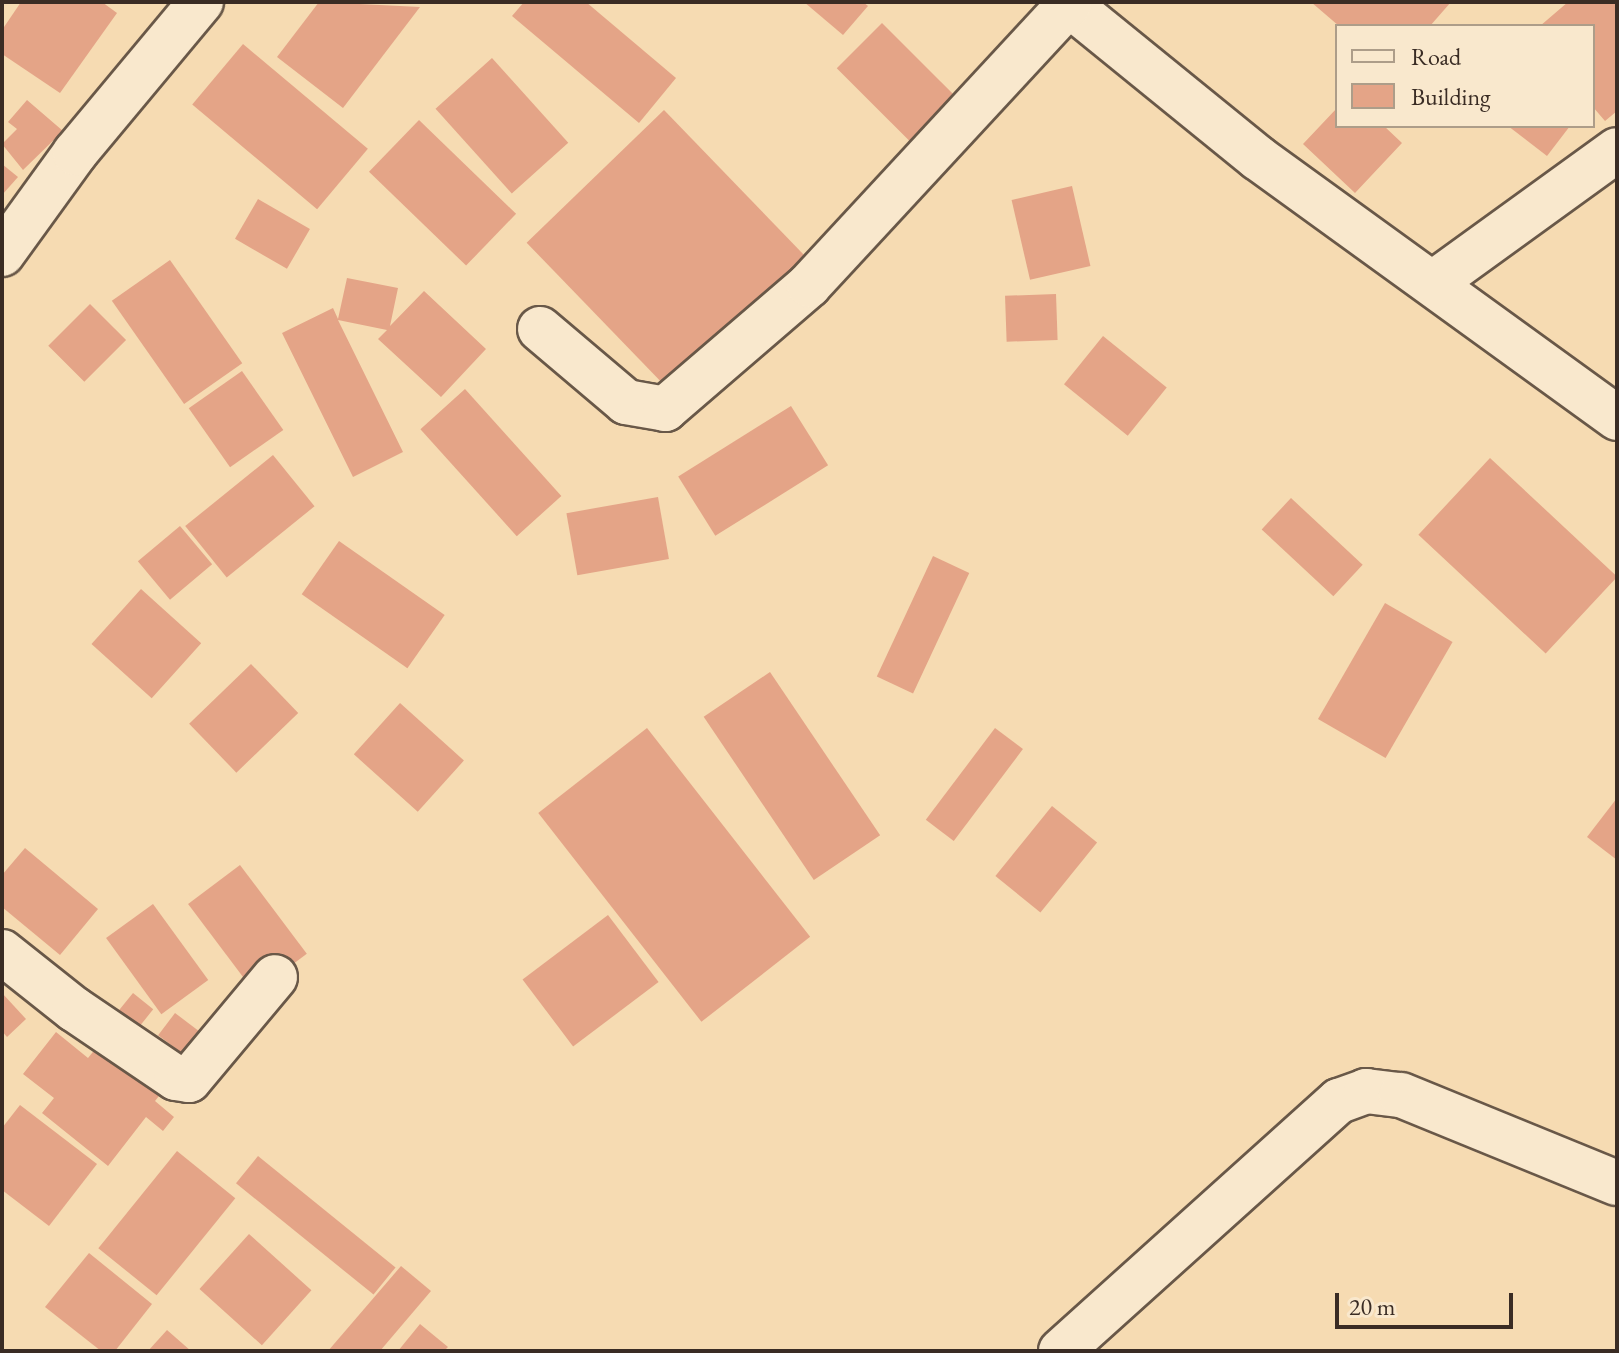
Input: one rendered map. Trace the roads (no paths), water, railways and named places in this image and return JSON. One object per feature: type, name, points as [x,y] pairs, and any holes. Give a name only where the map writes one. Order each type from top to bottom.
[{"type":"street","points":[[2,254],[75,153],[201,2]]},
{"type":"street","points":[[540,329],[626,402],[665,409],[809,285],[1067,3],[1258,158],[1436,281],[1617,418]]},
{"type":"street","points":[[1436,281],[1617,150]]},
{"type":"street","points":[[2,952],[74,1009],[176,1078],[189,1080],[275,977]]},
{"type":"street","points":[[1063,1350],[1339,1101],[1366,1091],[1401,1095],[1617,1183]]}]
